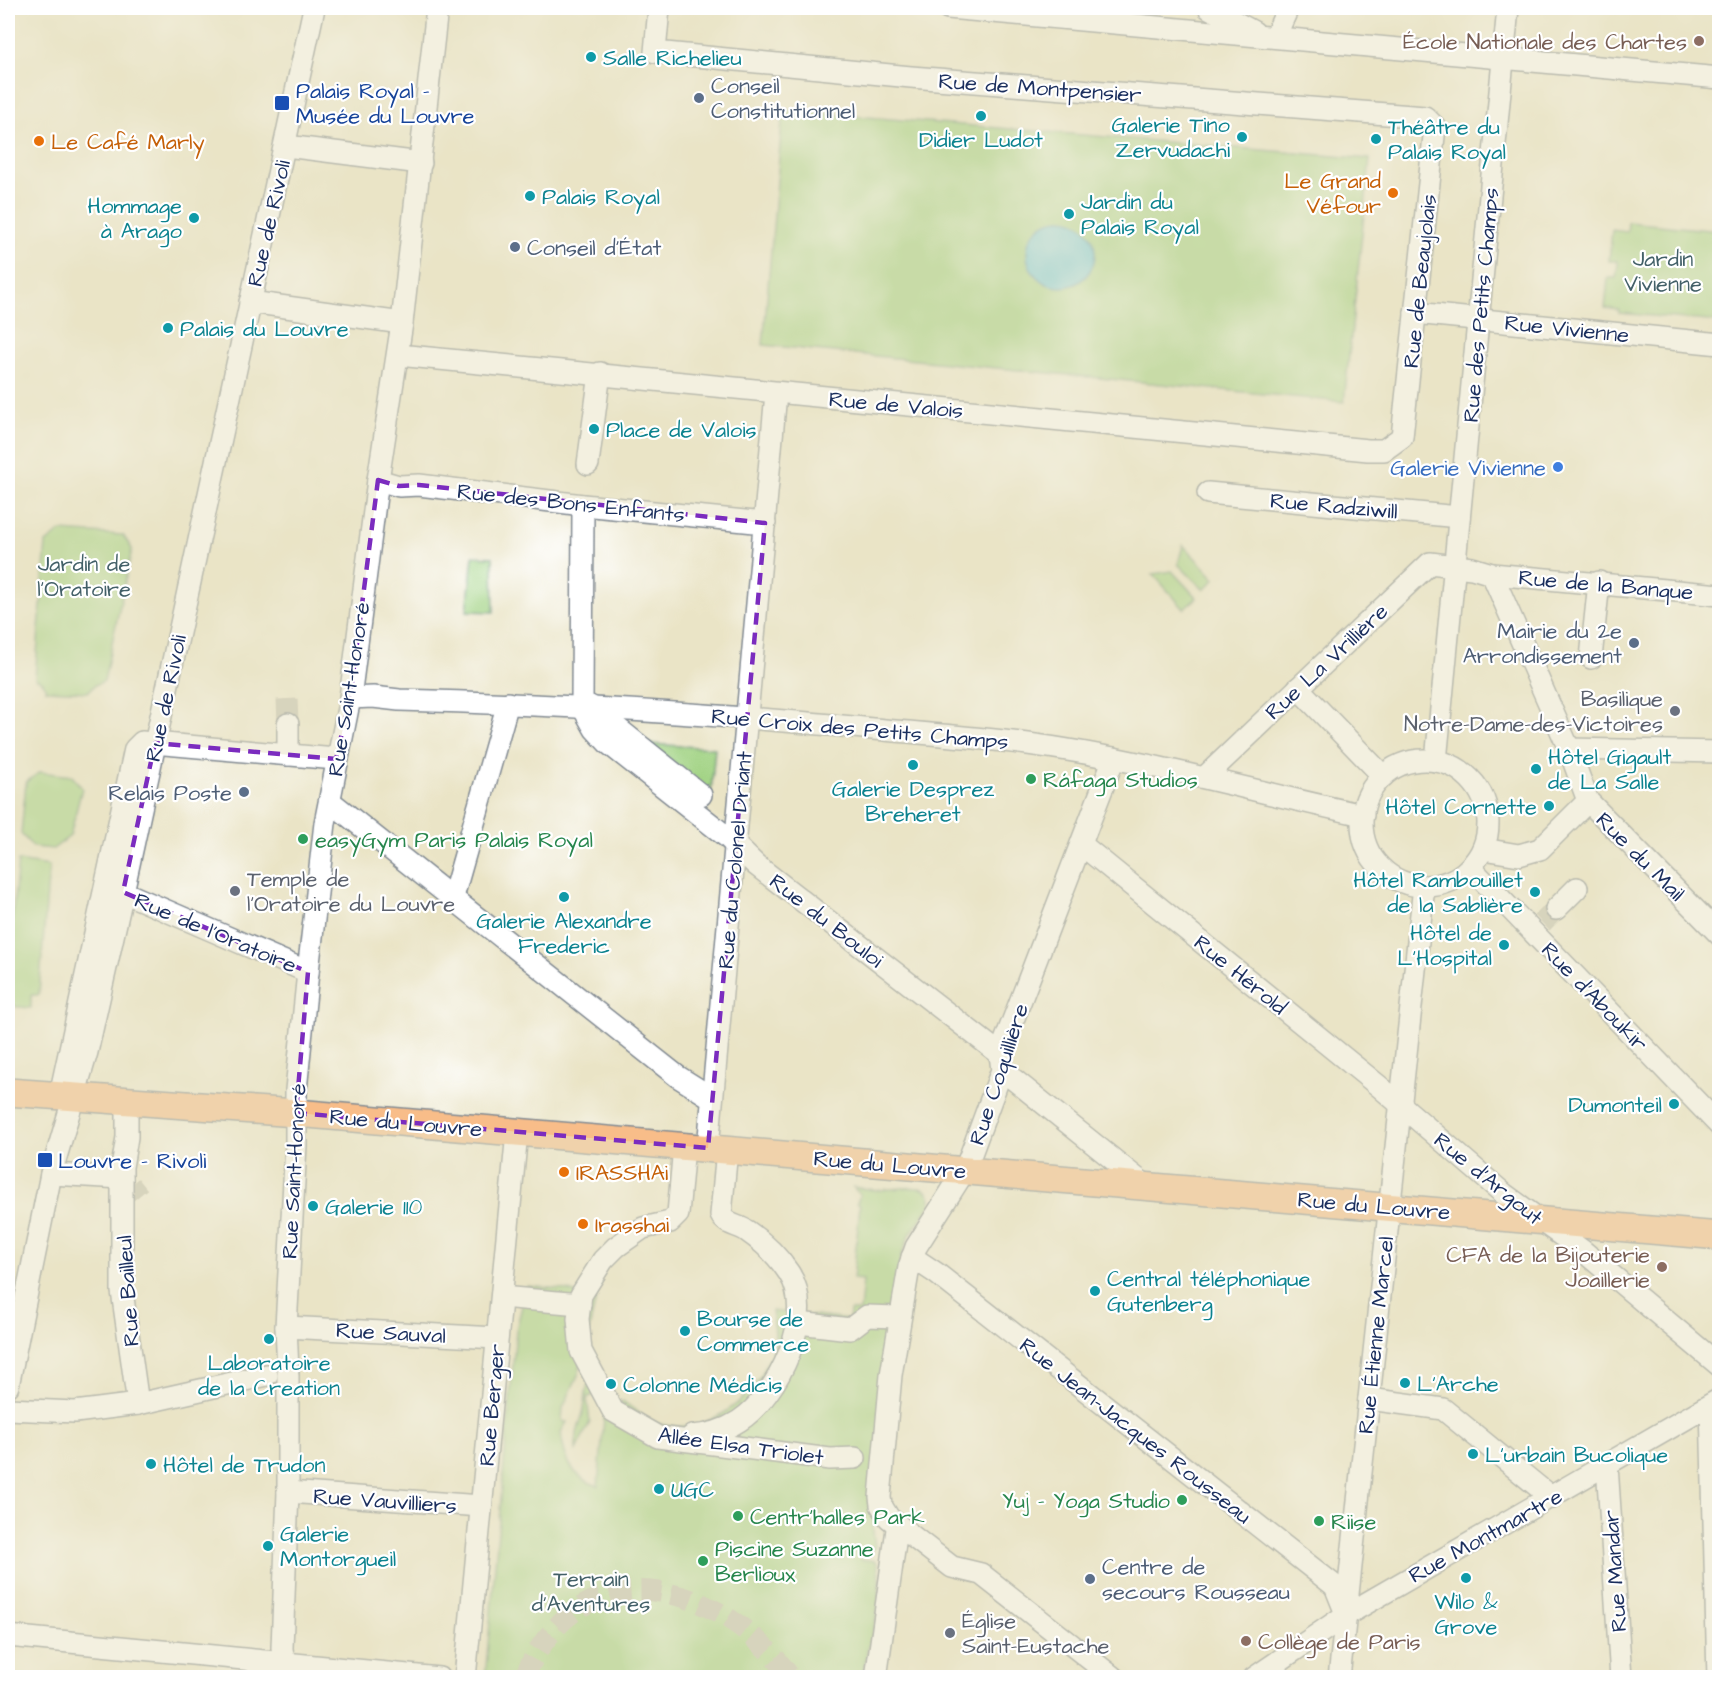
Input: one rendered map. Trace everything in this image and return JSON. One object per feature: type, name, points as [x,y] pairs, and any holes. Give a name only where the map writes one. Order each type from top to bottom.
[{"type":"main road","name":"Rue du Louvre","points":[[8,1092],[296,1113],[1719,1236]]},
{"type":"street","name":"Rue de Rivoli","points":[[68,1095],[123,892],[148,743],[286,146],[314,8]]},
{"type":"street","name":"Rue Saint-Honoré","points":[[284,1669],[282,1648],[288,1492],[288,1373],[285,1328],[296,1113],[308,972],[325,823],[350,698],[378,480],[398,355],[437,8]]},
{"type":"street","name":"Rue de Montpensier","points":[[659,8],[655,52],[911,77],[1425,117]]},
{"type":"street","points":[[948,8],[1719,78]]},
{"type":"street","points":[[1209,8],[1267,36]]},
{"type":"street","points":[[1267,36],[1288,8]]},
{"type":"street","name":"Rue des Petits Champs","points":[[1436,761],[1508,8]]},
{"type":"street","name":"Rue de Beaujolais","points":[[1393,446],[1402,437],[1435,127],[1425,117]]},
{"type":"street","points":[[286,146],[421,163]]},
{"type":"street","points":[[250,302],[402,323]]},
{"type":"street","name":"Rue Vivienne","points":[[1415,313],[1719,344]]},
{"type":"street","name":"Rue de Valois","points":[[398,355],[1368,450],[1384,450],[1393,446]]},
{"type":"street","points":[[588,464],[600,373]]},
{"type":"street","name":"Rue du Colonel Driant","points":[[706,1148],[776,393]]},
{"type":"street","name":"Rue des Bons Enfants","points":[[378,480],[399,486],[419,484],[583,506],[765,523]]},
{"type":"street","name":"Rue Radziwill","points":[[1208,494],[1459,517]]},
{"type":"street","points":[[583,506],[586,706],[701,795]]},
{"type":"street","name":"Rue La Vrillière","points":[[1206,776],[1430,563],[1454,566]]},
{"type":"street","name":"Rue de la Banque","points":[[1454,566],[1492,574],[1599,582],[1719,595]]},
{"type":"street","points":[[1483,849],[1519,855],[1540,849],[1587,801],[1569,749],[1492,574]]},
{"type":"street","points":[[1591,658],[1599,582]]},
{"type":"street","points":[[1298,688],[1383,776]]},
{"type":"street","name":"Rue Croix des Petits Champs","points":[[350,698],[373,696],[399,700],[586,706],[747,717],[1028,744],[1206,776],[1235,786],[1363,815]]},
{"type":"street","points":[[453,897],[508,703]]},
{"type":"street","name":"Rue du Bouloi","points":[[586,706],[595,729],[609,743],[727,837],[735,839],[1145,1185]]},
{"type":"street","points":[[288,723],[288,754]]},
{"type":"street","name":"Rue de Rivoli","points":[[9,1373],[68,1095],[135,749],[148,743]]},
{"type":"street","points":[[148,743],[336,759]]},
{"type":"street","points":[[1569,749],[1719,752]]},
{"type":"street","name":"Rue Coquillière","points":[[1114,758],[1001,1062],[965,1170],[912,1257],[891,1375],[880,1488],[883,1509],[898,1527],[952,1567],[981,1574],[1114,1677]]},
{"type":"street","points":[[1436,761],[1464,773],[1479,789],[1486,808],[1488,827],[1483,849],[1470,867],[1448,882],[1424,886],[1404,882],[1382,869],[1365,842],[1363,815],[1368,796],[1383,776],[1405,764],[1436,761]]},
{"type":"street","points":[[653,768],[735,839]]},
{"type":"street","name":"Rue du Mail","points":[[1587,801],[1719,935]]},
{"type":"street","points":[[331,802],[677,1076],[712,1098]]},
{"type":"street","name":"Rue Hérold","points":[[1082,845],[1399,1102]]},
{"type":"street","name":"Rue d'Aboukir","points":[[1470,867],[1543,921],[1719,1126]]},
{"type":"street","name":"Rue Étienne Marcel","points":[[1342,1672],[1399,1102],[1424,886]]},
{"type":"street","points":[[1543,921],[1577,888]]},
{"type":"street","name":"Rue de l'Oratoire","points":[[123,892],[308,972]]},
{"type":"street","name":"Rue Bailleul","points":[[127,1100],[122,1291],[138,1404]]},
{"type":"street","name":"Rue d'Argout","points":[[1399,1102],[1421,1124],[1536,1219],[1583,1251],[1719,1366]]},
{"type":"street","name":"Rue Berger","points":[[465,1677],[517,1132]]},
{"type":"street","points":[[512,1298],[580,1300],[603,1260],[616,1247],[643,1228],[670,1222],[678,1214],[706,1148]]},
{"type":"street","points":[[675,1438],[708,1434],[740,1421],[764,1398],[786,1359],[799,1323],[800,1298],[788,1271],[770,1248],[745,1230],[725,1222],[721,1215],[706,1148]]},
{"type":"street","points":[[51,1174],[126,1181]]},
{"type":"street","name":"Rue Jean-Jacques Rousseau","points":[[912,1257],[936,1273],[1335,1586],[1346,1615]]},
{"type":"street","name":"Allée Elsa Triolet","points":[[580,1300],[580,1351],[613,1411],[658,1437],[830,1459],[855,1458]]},
{"type":"street","points":[[799,1323],[850,1329],[867,1316],[897,1317]]},
{"type":"street","name":"Rue Sauval","points":[[285,1328],[497,1338]]},
{"type":"street","points":[[8,1409],[75,1412],[138,1404],[267,1376],[267,1368],[277,1362],[284,1365],[288,1373]]},
{"type":"street","points":[[1369,1399],[1443,1409],[1552,1498]]},
{"type":"street","points":[[1715,1402],[1718,1677]]},
{"type":"street","name":"Rue Montmartre","points":[[1254,1677],[1346,1615],[1715,1402]]},
{"type":"street","name":"Rue Mandar","points":[[1607,1465],[1621,1677]]},
{"type":"street","name":"Rue Vauvilliers","points":[[288,1492],[481,1506]]},
{"type":"street","points":[[876,1677],[898,1527]]},
{"type":"street","points":[[8,1636],[284,1669],[299,1665],[439,1677]]},
{"type":"highlighted area","points":[[378,480],[399,486],[419,485],[765,523],[708,1148],[296,1113],[308,972],[123,892],[155,743],[336,759],[350,698]]},
{"type":"green space","name":"Jardin du Palais Royal","points":[[783,110],[1370,159],[1344,402],[763,345]]},
{"type":"green space","name":"Jardin Vivienne","points":[[1628,222],[1719,231],[1719,322],[1619,313],[1619,310],[1605,308],[1608,278],[1616,278],[1618,264],[1618,261],[1609,261],[1612,230],[1627,232]]},
{"type":"green space","name":"Jardin de l'Oratoire","points":[[61,531],[123,535],[132,549],[104,681],[95,685],[88,692],[46,690],[43,682],[35,678],[46,543]]},
{"type":"green space","points":[[1183,545],[1215,579],[1204,590],[1178,564]]},
{"type":"green space","points":[[473,556],[493,557],[494,612],[467,611]]},
{"type":"green space","points":[[1172,571],[1197,598],[1184,609],[1153,574]]},
{"type":"green space","points":[[648,744],[715,748],[711,793]]},
{"type":"green space","points":[[40,772],[72,776],[82,788],[70,836],[53,849],[33,847],[21,834],[26,782]]},
{"type":"green space","points":[[18,861],[49,866],[39,995],[31,995],[31,1008],[8,1006],[8,960]]},
{"type":"green space","name":"Terrain d'Aventures","points":[[853,1187],[871,1190],[922,1189],[928,1192],[931,1198],[930,1206],[909,1236],[901,1257],[894,1303],[873,1530],[875,1546],[872,1552],[862,1551],[861,1559],[876,1561],[879,1585],[876,1619],[866,1658],[866,1677],[485,1678],[516,1330],[527,1286],[561,1289],[596,1299],[579,1373],[563,1408],[562,1421],[567,1422],[561,1432],[564,1451],[570,1466],[581,1478],[598,1486],[604,1418],[623,1401],[649,1420],[659,1424],[674,1427],[705,1422],[733,1407],[755,1384],[774,1347],[772,1311],[849,1320],[850,1311],[860,1311],[863,1280],[853,1279],[860,1205],[857,1203],[860,1195]]},
{"type":"green space","points":[[589,1382],[595,1394],[587,1398],[590,1422],[576,1450],[576,1437]]},
{"type":"water","points":[[1061,219],[1074,222],[1085,229],[1092,240],[1095,253],[1092,266],[1085,277],[1074,284],[1061,287],[1048,284],[1037,277],[1030,266],[1027,253],[1030,240],[1037,229],[1048,222]]},
{"type":"tunnel","points":[[287,699],[288,724]]},
{"type":"tunnel","points":[[1542,923],[1556,909]]},
{"type":"tunnel","points":[[130,1185],[139,1196]]},
{"type":"tunnel","points":[[524,1678],[549,1636],[579,1608],[614,1593],[652,1591],[690,1599],[727,1618],[761,1644],[791,1678]]},
{"type":"place","name":"École Nationale des Chartes","points":[[1699,41]]},
{"type":"place","name":"Salle Richelieu","points":[[591,57]]},
{"type":"place","name":"Conseil Constitutionnel","points":[[699,98]]},
{"type":"place","name":"Palais Royal - Musée du Louvre","points":[[282,103]]},
{"type":"place","name":"Didier Ludot","points":[[981,116]]},
{"type":"place","name":"Galerie Tino Zervudachi","points":[[1242,137]]},
{"type":"place","name":"Théâtre du Palais Royal","points":[[1376,139]]},
{"type":"place","name":"Le Café Marly","points":[[39,141]]},
{"type":"place","name":"Le Grand Véfour","points":[[1393,193]]},
{"type":"place","name":"Palais Royal","points":[[530,196]]},
{"type":"place","name":"Jardin du Palais Royal","points":[[1069,214]]},
{"type":"place","name":"Hommage à Arago","points":[[194,218]]},
{"type":"place","name":"Conseil d'État","points":[[515,247]]},
{"type":"place","name":"Palais du Louvre","points":[[168,328]]},
{"type":"place","name":"Place de Valois","points":[[594,429]]},
{"type":"place","name":"Galerie Vivienne","points":[[1558,467]]},
{"type":"place","name":"Mairie du 2e Arrondissement","points":[[1634,643]]},
{"type":"place","name":"Basilique Notre-Dame-des-Victoires","points":[[1675,711]]},
{"type":"place","name":"Galerie Desprez Breheret","points":[[913,765]]},
{"type":"place","name":"Hôtel Gigault de La Salle","points":[[1536,769]]},
{"type":"place","name":"Ráfaga Studios","points":[[1031,779]]},
{"type":"place","name":"Relais Poste","points":[[244,792]]},
{"type":"place","name":"Hôtel Cornette","points":[[1549,806]]},
{"type":"place","name":"easyGym Paris Palais Royal","points":[[303,839]]},
{"type":"place","name":"Temple de l'Oratoire du Louvre","points":[[235,891]]},
{"type":"place","name":"Hôtel Rambouillet de la Sablière","points":[[1535,892]]},
{"type":"place","name":"Galerie Alexandre Frederic","points":[[564,897]]},
{"type":"place","name":"Hôtel de L'Hospital","points":[[1504,945]]},
{"type":"place","name":"Dumonteil","points":[[1674,1104]]},
{"type":"place","name":"Louvre - Rivoli","points":[[45,1160]]},
{"type":"place","name":"IRASSHAi","points":[[564,1172]]},
{"type":"place","name":"Galerie 110","points":[[313,1206]]},
{"type":"place","name":"Irasshai","points":[[583,1224]]},
{"type":"place","name":"CFA de la Bijouterie Joaillerie","points":[[1662,1267]]},
{"type":"place","name":"Central téléphonique Gutenberg","points":[[1095,1291]]},
{"type":"place","name":"Bourse de Commerce","points":[[685,1331]]},
{"type":"place","name":"Laboratoire de la Creation","points":[[269,1339]]},
{"type":"place","name":"L'Arche","points":[[1405,1383]]},
{"type":"place","name":"Colonne Médicis","points":[[611,1384]]},
{"type":"place","name":"L'urbain Bucolique","points":[[1473,1454]]},
{"type":"place","name":"Hôtel de Trudon","points":[[151,1464]]},
{"type":"place","name":"UGC","points":[[659,1489]]},
{"type":"place","name":"Yuj - Yoga Studio","points":[[1182,1500]]},
{"type":"place","name":"Centr'halles Park","points":[[738,1516]]},
{"type":"place","name":"Riise","points":[[1319,1521]]},
{"type":"place","name":"Galerie Montorgueil","points":[[268,1546]]},
{"type":"place","name":"Piscine Suzanne Berlioux","points":[[703,1561]]},
{"type":"place","name":"Wilo & Grove","points":[[1466,1578]]},
{"type":"place","name":"Centre de secours Rousseau","points":[[1090,1579]]},
{"type":"place","name":"Église Saint-Eustache","points":[[950,1633]]},
{"type":"place","name":"Collège de Paris","points":[[1246,1641]]}]
